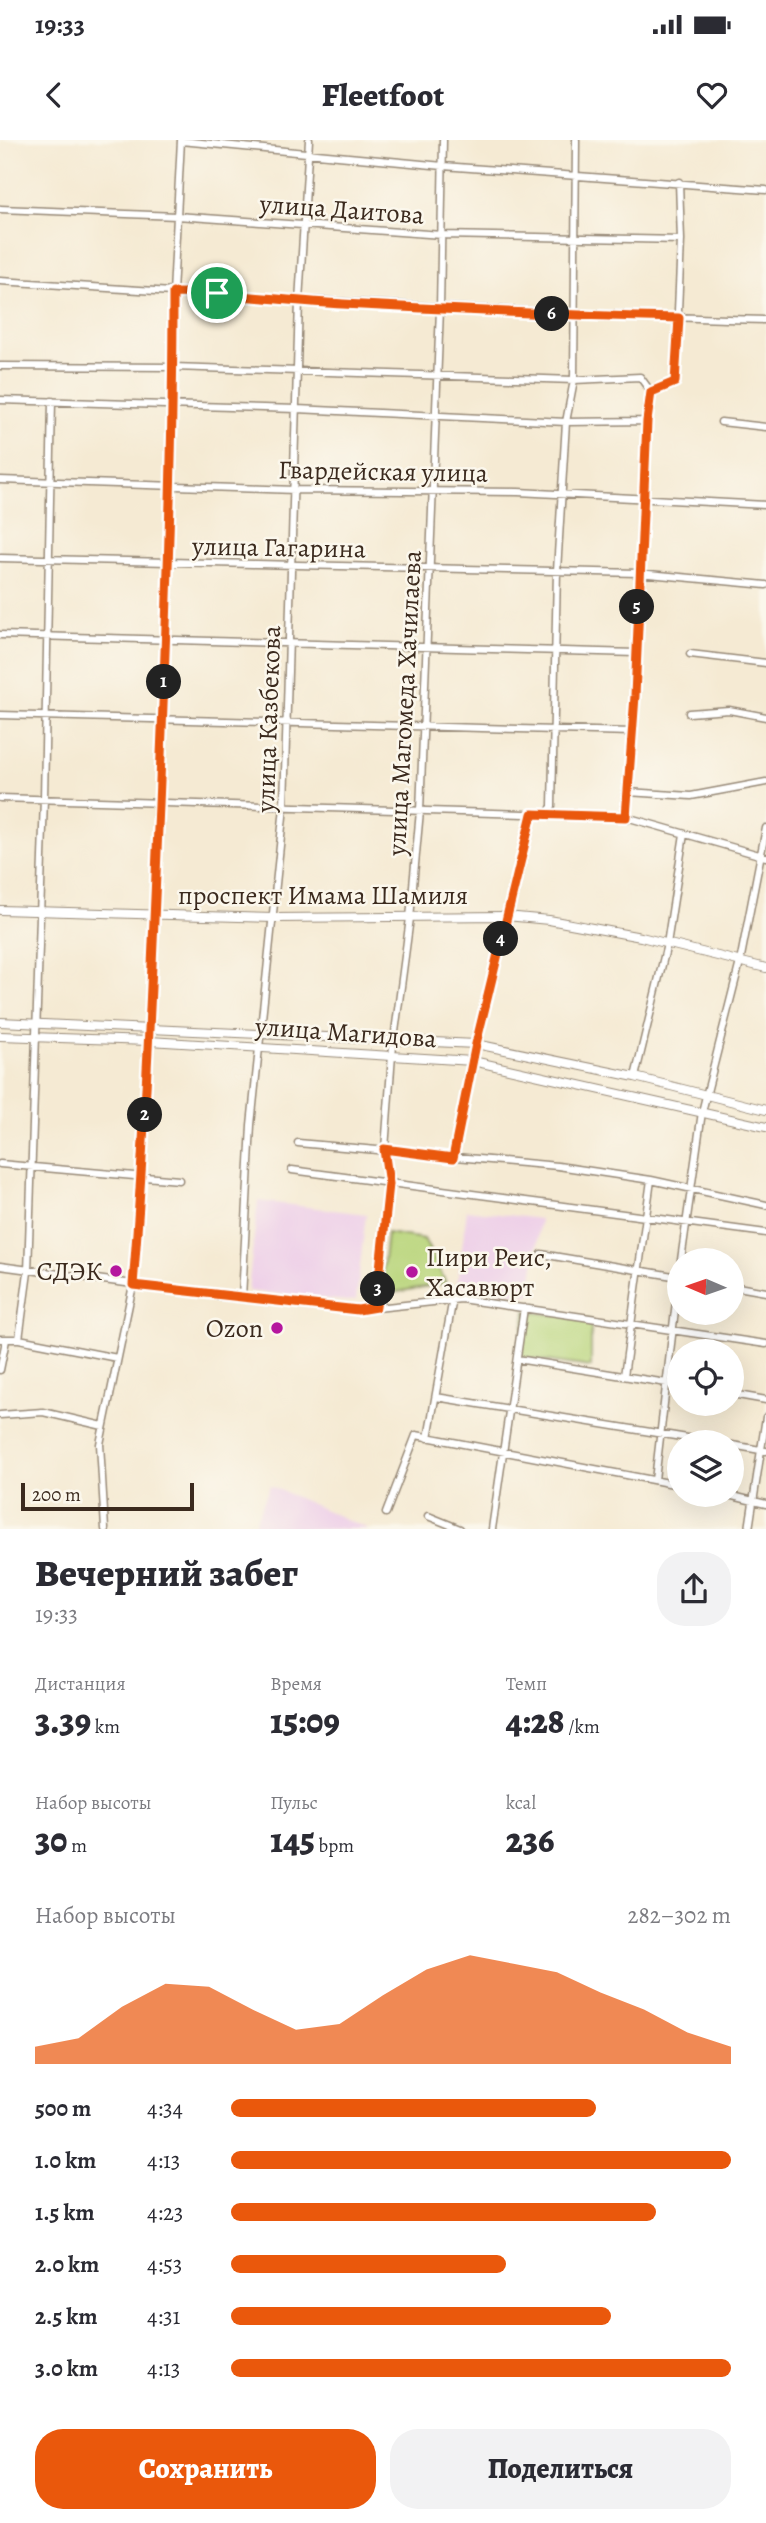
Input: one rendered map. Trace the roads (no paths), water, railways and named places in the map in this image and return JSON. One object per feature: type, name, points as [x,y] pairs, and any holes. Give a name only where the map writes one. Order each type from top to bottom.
[{"type":"main road","name":"проспект Имама Шамиля","points":[[0,910],[274,918],[506,916],[549,920],[766,968]]},
{"type":"main road","name":"улица Магидова","points":[[0,1022],[476,1044],[635,1077],[766,1110]]},
{"type":"main road","name":"улица Магидова","points":[[0,1036],[149,1041],[473,1061],[766,1127]]},
{"type":"street","points":[[105,1529],[100,1457],[103,1426],[133,1285],[149,1041],[163,718],[173,405],[173,293],[181,140],[443,166],[576,173],[766,190]]},
{"type":"street","name":"улица Казбекова","points":[[242,1298],[251,1125],[284,807],[298,409],[299,301],[309,140]]},
{"type":"street","name":"улица Магомеда Хачилаева","points":[[376,1307],[389,1184],[384,1149],[392,1055],[410,918],[420,811],[438,374],[443,140]]},
{"type":"street","points":[[548,814],[552,806],[557,571],[566,422],[574,380],[576,140]]},
{"type":"street","points":[[651,392],[675,382],[681,240],[679,182]]},
{"type":"street","name":"улица Даитова","points":[[0,209],[177,216],[442,235],[681,240]]},
{"type":"street","points":[[0,281],[440,309],[766,320]]},
{"type":"street","points":[[0,366],[173,367],[574,380],[640,377],[651,392],[638,573],[626,817]]},
{"type":"street","points":[[0,400],[298,409],[566,422],[647,421]]},
{"type":"street","points":[[19,1339],[28,1272],[44,798],[52,401]]},
{"type":"street","points":[[721,422],[766,427]]},
{"type":"street","name":"Гвардейская улица","points":[[0,480],[170,487],[562,494],[766,505]]},
{"type":"street","name":"улица Гагарина","points":[[0,558],[638,573],[766,585]]},
{"type":"street","points":[[0,635],[636,653]]},
{"type":"street","points":[[690,654],[766,663]]},
{"type":"street","points":[[688,713],[729,710],[766,717]]},
{"type":"street","points":[[0,715],[632,733]]},
{"type":"street","points":[[627,793],[691,796],[766,782]]},
{"type":"street","points":[[0,798],[626,817],[763,856]]},
{"type":"street","points":[[453,1158],[476,1044],[532,814]]},
{"type":"street","points":[[683,1248],[702,1112],[740,962],[763,856],[766,828]]},
{"type":"street","points":[[635,1077],[667,944],[684,834]]},
{"type":"street","points":[[298,1143],[558,1166],[651,1180],[690,1191],[766,1205]]},
{"type":"street","points":[[0,1164],[179,1180]]},
{"type":"street","points":[[292,1170],[766,1233]]},
{"type":"street","points":[[624,1376],[651,1180]]},
{"type":"street","points":[[541,1254],[667,1274]]},
{"type":"street","points":[[0,1266],[133,1285],[358,1310],[453,1298],[766,1344]]},
{"type":"street","points":[[744,1288],[766,1292]]},
{"type":"street","points":[[428,1438],[453,1298]]},
{"type":"street","points":[[492,1529],[505,1454],[524,1308]]},
{"type":"street","points":[[673,1339],[674,1325]]},
{"type":"street","points":[[0,1370],[3,1340],[19,1339],[117,1358]]},
{"type":"street","points":[[517,1359],[667,1383],[655,1480]]},
{"type":"street","points":[[744,1396],[766,1400]]},
{"type":"street","points":[[436,1397],[667,1435]]},
{"type":"street","points":[[0,1415],[43,1412],[103,1426]]},
{"type":"street","points":[[749,1529],[764,1450],[766,1417]]},
{"type":"street","points":[[386,1513],[416,1435],[505,1454],[667,1482]]},
{"type":"street","points":[[744,1447],[764,1450]]},
{"type":"street","points":[[744,1499],[766,1504]]},
{"type":"street","points":[[428,1516],[460,1529]]},
{"type":"place","name":"СДЭК","points":[[116,1271]]},
{"type":"place","name":"Пири Реис, Хасавюрт","points":[[412,1272]]},
{"type":"place","name":"Ozon","points":[[277,1328]]}]
